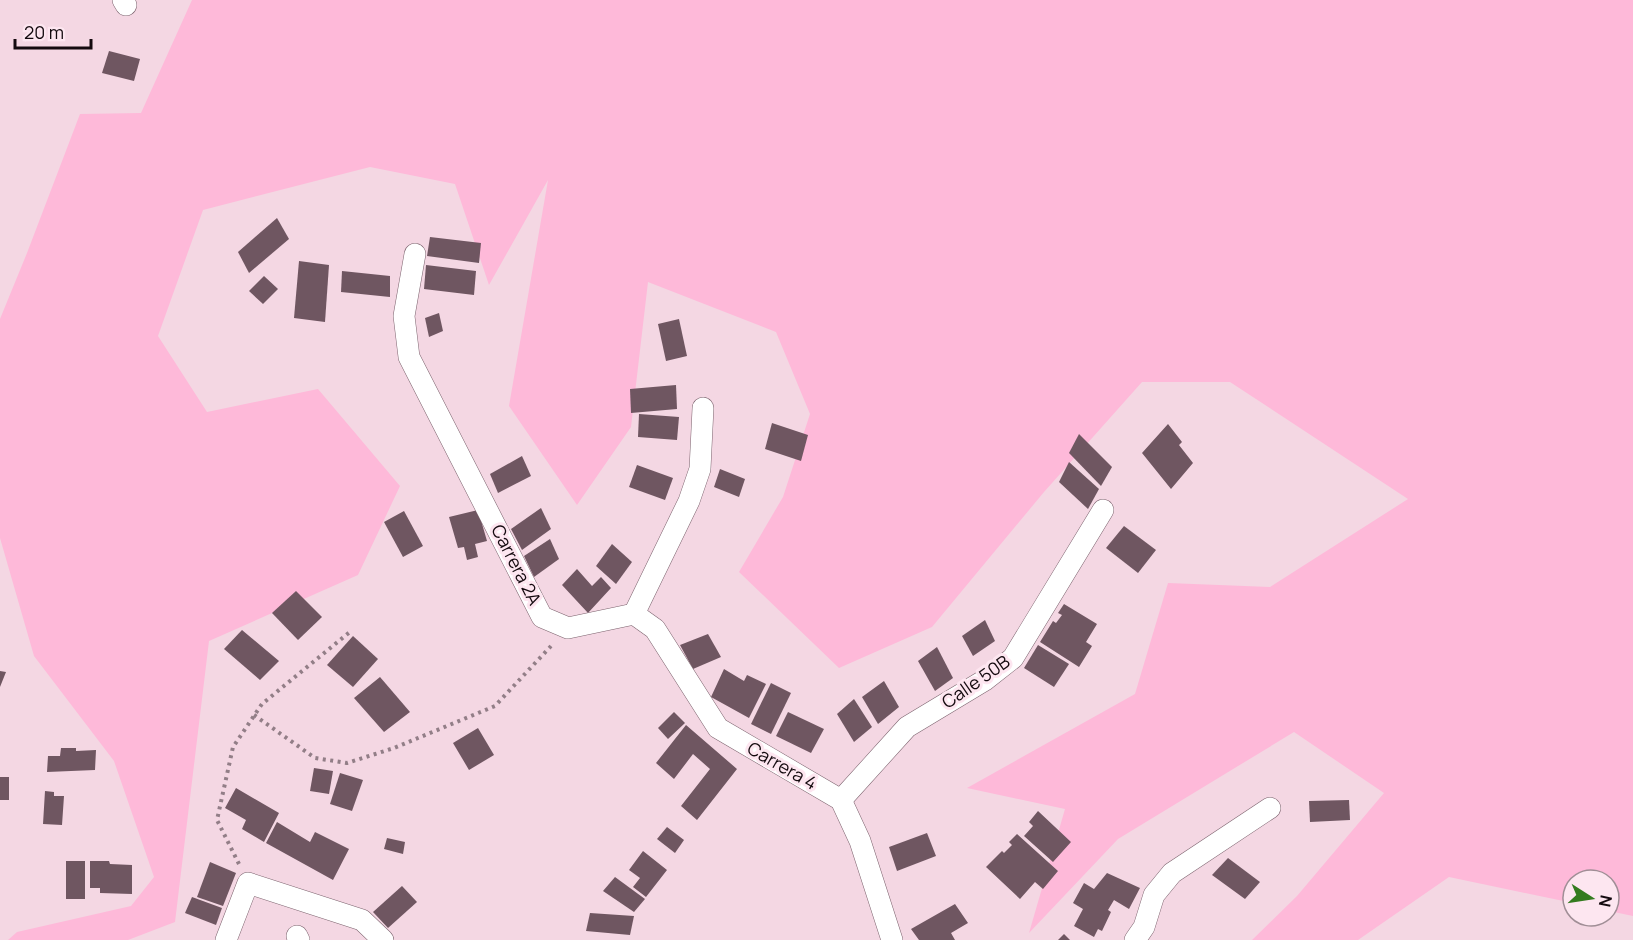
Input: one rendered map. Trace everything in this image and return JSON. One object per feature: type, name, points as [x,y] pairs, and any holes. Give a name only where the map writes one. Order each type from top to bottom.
[{"type":"street","name":"Carrera 2A","points":[[415,254],[404,316],[409,357],[542,617],[568,627]]},
{"type":"street","points":[[568,627],[633,614],[689,501],[700,470],[703,408]]},
{"type":"street","name":"Calle 50B","points":[[842,800],[907,727],[985,680],[1013,658],[1103,510]]},
{"type":"street","name":"Carrera 4","points":[[633,614],[655,628],[717,729],[842,800]]},
{"type":"street","points":[[842,800],[860,842],[892,940]]},
{"type":"street","points":[[1135,940],[1144,927],[1154,895],[1172,873],[1270,808]]},
{"type":"street","points":[[226,940],[248,883],[362,920],[382,940]]},
{"type":"path","points":[[254,715],[315,758],[347,763],[394,748],[495,706],[568,627]]},
{"type":"path","points":[[248,883],[217,820],[233,747],[262,704],[351,631]]},
{"type":"shaded area","points":[[192,0],[1633,0],[1633,916],[1621,914],[1621,868],[1561,868],[1561,900],[1449,877],[1358,940],[1252,940],[1297,896],[1384,793],[1294,732],[1118,839],[1029,933],[1065,809],[967,788],[1135,694],[1168,583],[1270,587],[1408,499],[1230,382],[1142,382],[1044,492],[932,627],[839,668],[739,572],[783,497],[810,414],[776,332],[648,282],[631,427],[577,505],[509,406],[548,180],[489,285],[455,184],[370,167],[203,210],[158,336],[207,412],[318,389],[400,486],[358,575],[209,641],[175,922],[128,940],[8,940],[17,932],[131,906],[154,877],[114,761],[34,656],[0,538],[0,319],[80,114],[141,113]]},
{"type":"building","points":[[109,51],[140,59],[134,81],[102,73]]},
{"type":"building","points":[[277,218],[289,239],[249,273],[238,252]]},
{"type":"building","points":[[430,237],[481,243],[479,263],[427,256]]},
{"type":"building","points":[[299,261],[329,265],[325,322],[294,318]]},
{"type":"building","points":[[426,265],[476,271],[474,295],[424,289]]},
{"type":"building","points":[[342,271],[390,276],[390,297],[341,292]]},
{"type":"building","points":[[264,276],[278,289],[263,304],[249,291]]},
{"type":"building","points":[[439,313],[443,331],[429,337],[425,318]]},
{"type":"building","points":[[679,319],[687,356],[666,361],[658,324]]},
{"type":"building","points":[[676,385],[677,409],[631,413],[630,389]]},
{"type":"building","points":[[639,414],[679,417],[677,440],[638,437]]},
{"type":"building","points":[[772,423],[808,435],[801,461],[765,449]]},
{"type":"building","points":[[1168,424],[1182,442],[1179,445],[1193,463],[1171,489],[1142,453]]},
{"type":"building","points":[[1079,434],[1112,467],[1101,486],[1069,453]]},
{"type":"building","points":[[522,456],[531,476],[498,493],[490,474]]},
{"type":"building","points":[[1069,462],[1099,489],[1088,509],[1059,482]]},
{"type":"building","points":[[637,465],[673,478],[665,500],[629,487]]},
{"type":"building","points":[[720,469],[745,479],[739,497],[714,487]]},
{"type":"building","points":[[541,508],[551,529],[522,550],[511,529]]},
{"type":"building","points":[[478,510],[487,541],[475,544],[478,557],[467,560],[464,547],[458,548],[449,517]]},
{"type":"building","points":[[404,511],[423,546],[403,557],[384,522]]},
{"type":"building","points":[[1124,526],[1156,550],[1138,573],[1106,548]]},
{"type":"building","points":[[550,539],[559,559],[534,577],[524,556]]},
{"type":"building","points":[[612,544],[632,562],[616,584],[596,566]]},
{"type":"building","points":[[577,569],[592,586],[601,577],[611,588],[588,613],[562,585]]},
{"type":"building","points":[[296,591],[322,617],[298,640],[272,613]]},
{"type":"building","points":[[1064,604],[1097,624],[1086,642],[1092,646],[1079,667],[1040,642],[1053,621],[1056,623],[1062,615],[1058,613]]},
{"type":"building","points":[[985,620],[995,641],[973,656],[962,636]]},
{"type":"building","points":[[242,630],[279,661],[260,680],[224,649]]},
{"type":"building","points":[[708,634],[721,657],[693,669],[680,645]]},
{"type":"building","points":[[353,636],[378,659],[353,687],[327,665]]},
{"type":"building","points":[[1038,645],[1069,664],[1054,687],[1024,668]]},
{"type":"building","points":[[937,647],[953,678],[935,691],[918,661]]},
{"type":"building","points":[[724,669],[744,681],[747,675],[766,684],[749,718],[711,697]]},
{"type":"building","points":[[0,671],[6,672],[0,687]]},
{"type":"building","points":[[380,677],[410,712],[384,732],[354,698]]},
{"type":"building","points":[[884,681],[899,707],[878,724],[862,697]]},
{"type":"building","points":[[771,683],[791,693],[771,734],[751,724]]},
{"type":"building","points":[[854,699],[872,727],[854,742],[837,714]]},
{"type":"building","points":[[674,712],[685,723],[668,739],[658,728]]},
{"type":"building","points":[[788,712],[824,729],[811,753],[776,736]]},
{"type":"building","points":[[686,725],[737,769],[697,820],[681,806],[710,769],[693,754],[674,779],[656,763]]},
{"type":"building","points":[[478,728],[494,755],[469,770],[453,743]]},
{"type":"building","points":[[61,748],[76,748],[76,751],[96,750],[95,770],[47,772],[48,756],[60,756]]},
{"type":"building","points":[[314,768],[333,771],[329,794],[310,791]]},
{"type":"building","points":[[340,773],[363,780],[352,811],[330,804]]},
{"type":"building","points":[[0,777],[9,777],[9,800],[0,800]]},
{"type":"building","points":[[236,788],[279,813],[264,842],[242,829],[246,820],[225,808]]},
{"type":"building","points":[[45,791],[54,792],[54,796],[64,796],[62,825],[43,824]]},
{"type":"building","points":[[1349,800],[1350,820],[1310,822],[1309,801]]},
{"type":"building","points":[[1038,811],[1071,842],[1053,862],[1024,836],[1033,826],[1029,822]]},
{"type":"building","points":[[277,822],[310,842],[315,832],[349,849],[333,880],[266,843]]},
{"type":"building","points":[[667,827],[684,840],[675,853],[657,839]]},
{"type":"building","points":[[927,833],[936,856],[897,871],[889,847]]},
{"type":"building","points":[[1017,834],[1058,871],[1043,889],[1035,882],[1020,899],[986,867],[1002,851],[1004,853],[1012,845],[1009,842]]},
{"type":"building","points":[[387,838],[405,842],[403,854],[384,849]]},
{"type":"building","points":[[643,851],[667,870],[646,897],[633,887],[640,878],[629,870]]},
{"type":"building","points":[[1228,858],[1260,882],[1245,899],[1212,875]]},
{"type":"building","points":[[66,861],[85,861],[85,899],[66,899]]},
{"type":"building","points":[[90,861],[109,861],[110,864],[132,865],[132,894],[100,893],[100,888],[90,888]]},
{"type":"building","points":[[210,862],[236,873],[223,906],[197,897]]},
{"type":"building","points":[[1107,873],[1140,888],[1129,909],[1114,900],[1108,910],[1111,912],[1102,931],[1098,929],[1094,937],[1074,926],[1083,909],[1073,903],[1084,883],[1094,889]]},
{"type":"building","points":[[615,877],[645,899],[634,912],[603,891]]},
{"type":"building","points":[[402,886],[417,902],[388,928],[373,912]]},
{"type":"building","points":[[192,897],[222,908],[216,925],[185,913]]},
{"type":"building","points":[[955,904],[968,923],[951,933],[955,940],[919,940],[911,929]]},
{"type":"building","points":[[590,913],[634,916],[630,935],[586,931]]},
{"type":"building","points":[[1064,934],[1070,940],[1058,940]]}]
